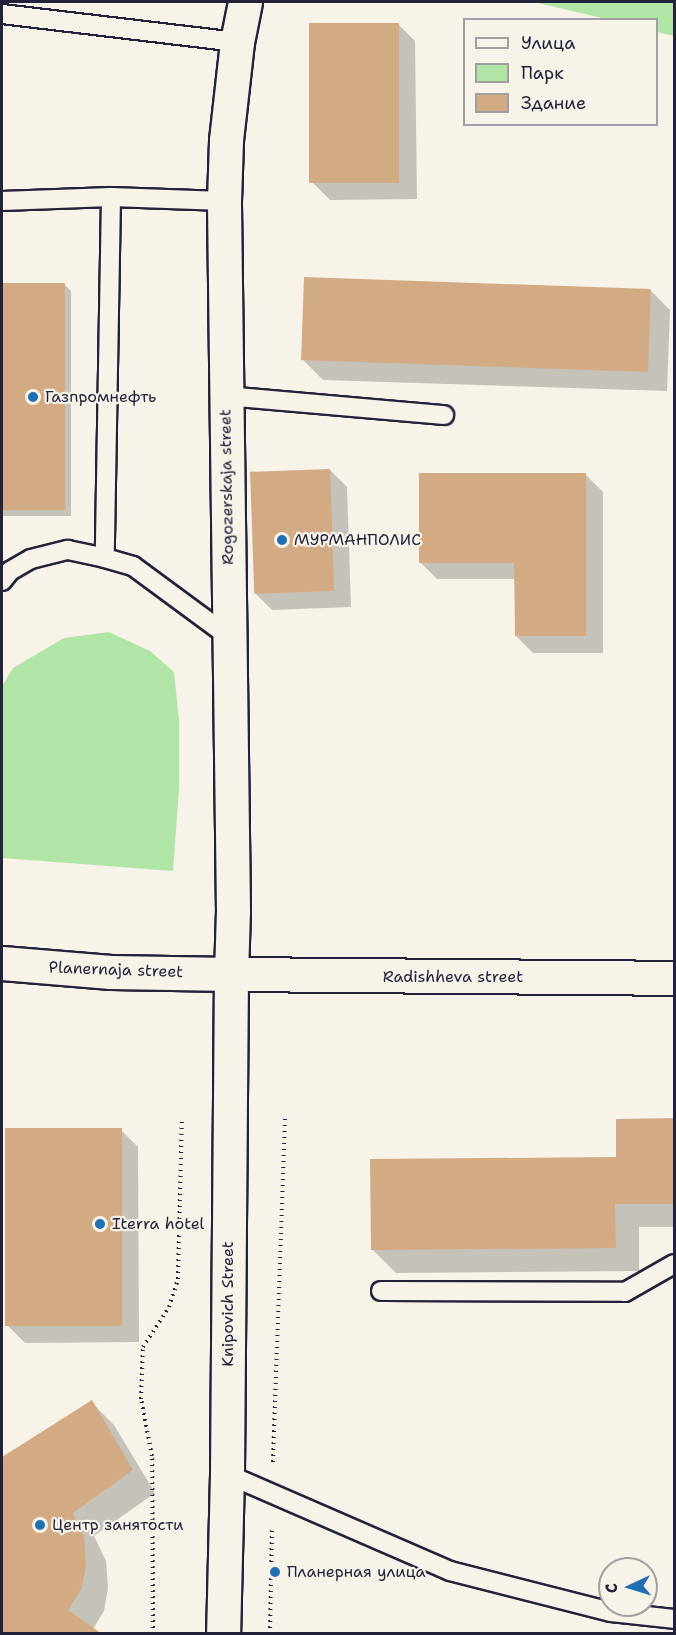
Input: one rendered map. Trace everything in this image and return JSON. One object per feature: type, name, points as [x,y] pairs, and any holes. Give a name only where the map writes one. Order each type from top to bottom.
[{"type":"street","name":"Rogozerskaja street","points":[[231,974],[233,911],[224,201],[226,140],[237,42],[245,2]]},
{"type":"street","name":"Planernaja street","points":[[2,963],[111,972],[231,974]]},
{"type":"street","name":"Radishheva street","points":[[231,974],[675,978]]},
{"type":"street","name":"Knipovich Street","points":[[223,1634],[227,1474],[231,974]]},
{"type":"lane","points":[[2,14],[237,42]]},
{"type":"lane","points":[[2,201],[111,198],[224,201]]},
{"type":"lane","points":[[105,558],[111,198]]},
{"type":"lane","points":[[226,396],[444,415]]},
{"type":"lane","points":[[2,581],[10,571],[32,559],[68,550],[105,558],[133,566],[228,636]]},
{"type":"lane","points":[[381,1291],[625,1292],[675,1264]]},
{"type":"lane","points":[[227,1474],[450,1571],[611,1612],[675,1619]]},
{"type":"path","points":[[270,1634],[285,1116]]},
{"type":"path","points":[[153,1634],[152,1456],[141,1399],[143,1347],[169,1307],[178,1279],[182,1117]]},
{"type":"green space","points":[[534,2],[674,2],[674,36],[658,32],[658,18],[602,18]]},
{"type":"green space","points":[[109,632],[150,651],[174,672],[179,720],[179,789],[173,871],[2,858],[2,686],[13,668],[64,638]]},
{"type":"building","points":[[309,23],[399,23],[399,183],[309,183]]},
{"type":"building","points":[[304,277],[651,289],[648,372],[301,360]]},
{"type":"building","name":"Газпромнефть","points":[[2,283],[65,283],[65,510],[2,510]]},
{"type":"building","points":[[330,469],[334,591],[254,594],[250,472]]},
{"type":"building","points":[[419,473],[586,473],[586,636],[515,636],[514,563],[419,563]]},
{"type":"building","points":[[675,1118],[675,1204],[615,1204],[616,1248],[371,1250],[370,1159],[616,1157],[616,1119]]},
{"type":"building","points":[[5,1128],[122,1128],[122,1326],[5,1326]]},
{"type":"building","name":"Центр занятости","points":[[92,1400],[133,1470],[73,1513],[84,1537],[86,1565],[82,1588],[68,1610],[102,1634],[2,1634],[2,1457]]},
{"type":"place","name":"Газпромнефть","points":[[33,397]]},
{"type":"place","name":"МУРМАНПОЛИС","points":[[282,540]]},
{"type":"place","name":"Iterra hotel","points":[[100,1224]]},
{"type":"place","name":"Центр занятости","points":[[40,1525]]},
{"type":"place","name":"Планерная улица","points":[[275,1572]]}]
